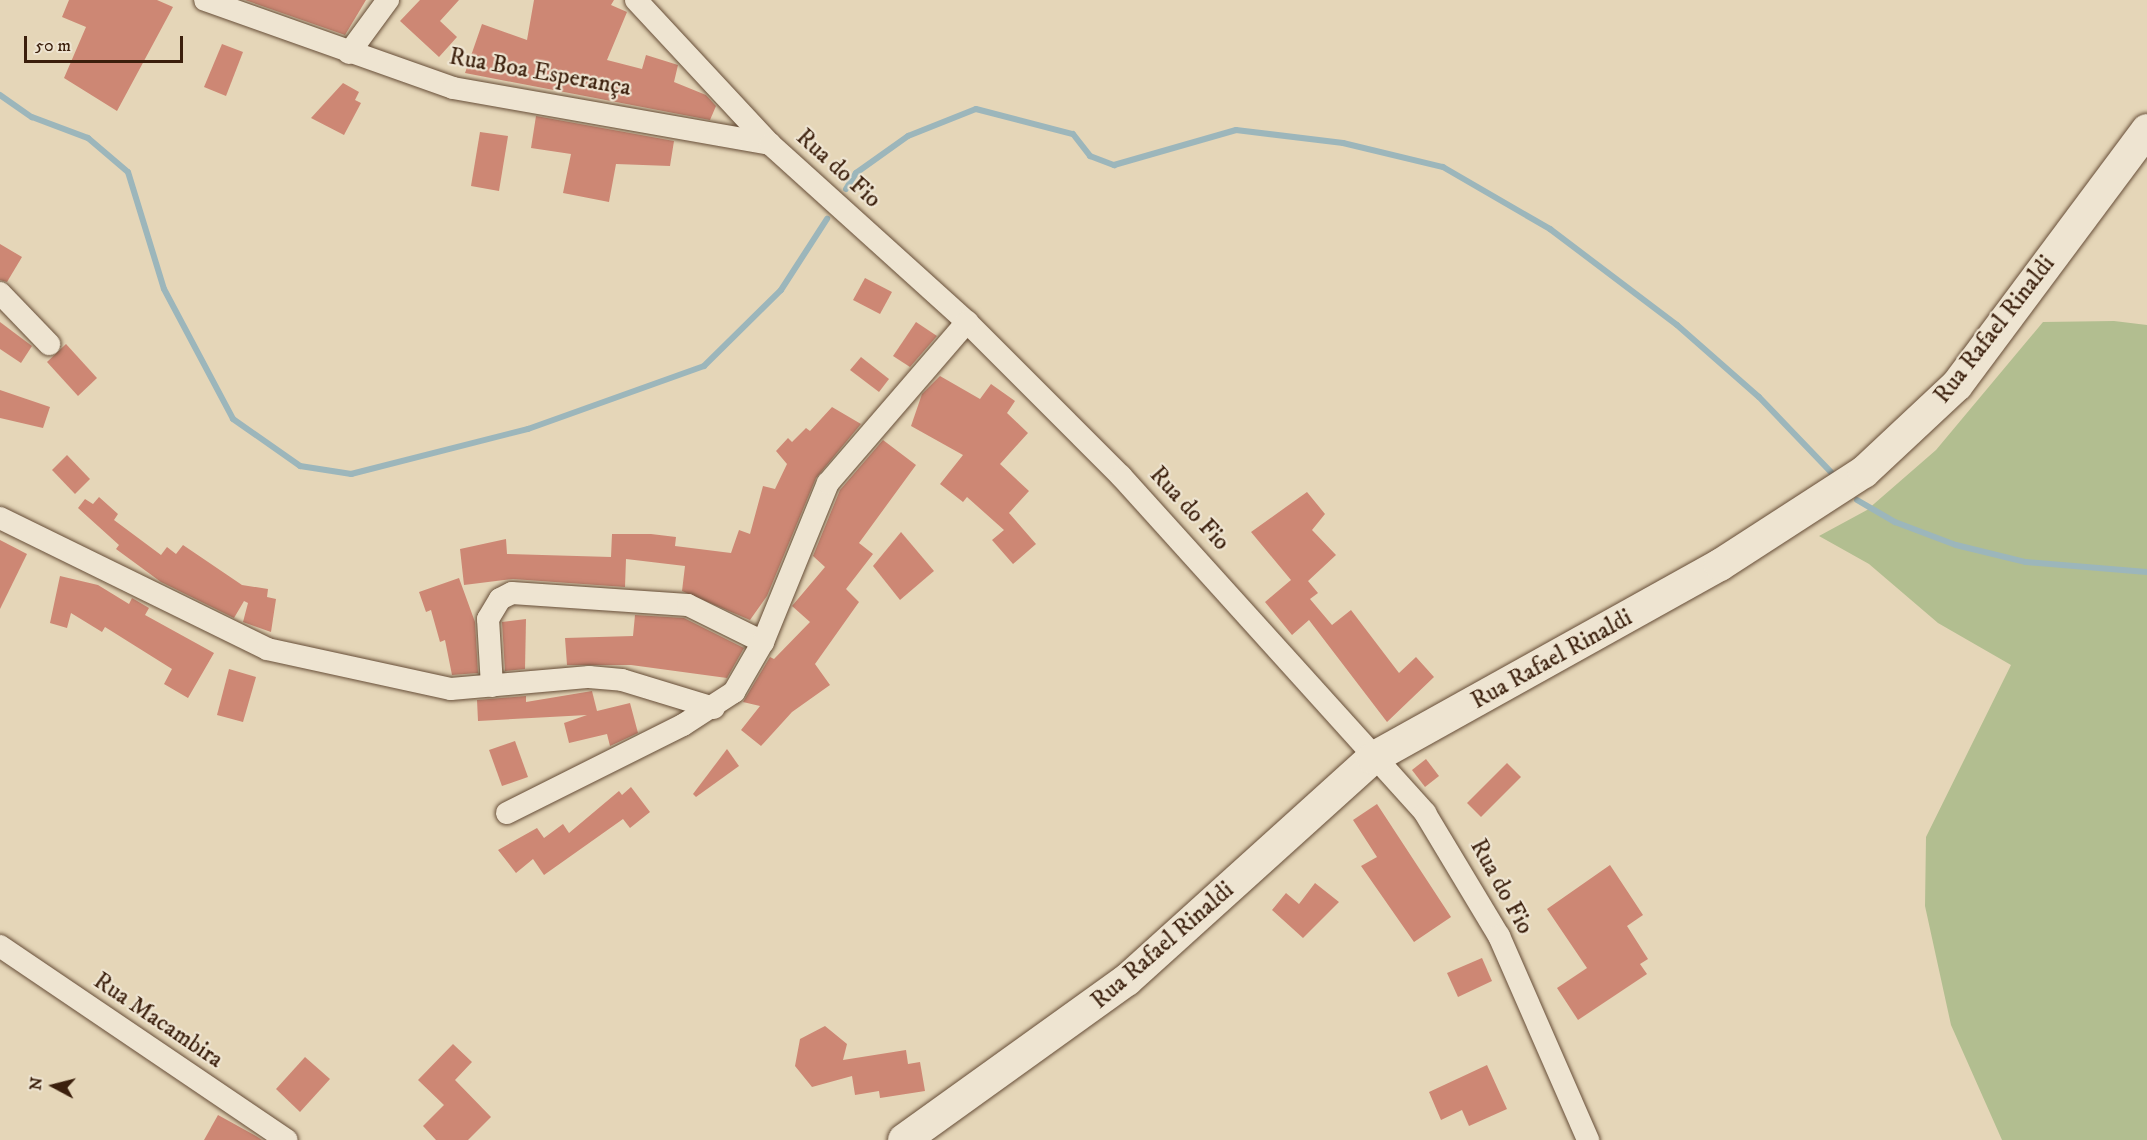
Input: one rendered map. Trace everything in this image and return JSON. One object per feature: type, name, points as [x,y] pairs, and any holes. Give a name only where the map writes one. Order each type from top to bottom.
[{"type":"street","name":"Rua Boa Esperança","points":[[205,0],[349,53],[473,93],[770,144]]},
{"type":"street","points":[[349,53],[388,0]]},
{"type":"street","name":"Rua do Fio","points":[[636,0],[770,144],[967,322],[1121,476],[1425,813],[1473,886],[1524,988],[1588,1140]]},
{"type":"street","name":"Rua Rafael Rinaldi","points":[[904,1140],[1127,980],[1373,758],[1720,565],[1864,472],[1957,385],[2147,130]]},
{"type":"street","points":[[0,293],[50,344]]},
{"type":"street","points":[[507,813],[714,708],[734,692],[763,642],[828,483],[967,322]]},
{"type":"street","points":[[0,518],[103,565],[218,629],[267,649],[450,689],[622,680],[714,708]]},
{"type":"street","points":[[492,686],[488,619],[500,599],[512,592],[688,605],[763,642]]},
{"type":"street","name":"Rua Macambira","points":[[0,946],[286,1140]]},
{"type":"green space","points":[[2114,321],[2147,325],[2147,1140],[2002,1140],[1951,1025],[1925,906],[1926,837],[2011,665],[1938,623],[1869,564],[1819,536],[1867,510],[1936,450],[2043,322]]},
{"type":"building","points":[[69,0],[157,0],[173,7],[117,111],[64,78],[86,27],[62,17]]},
{"type":"building","points":[[245,0],[366,0],[345,35]]},
{"type":"building","points":[[420,0],[459,0],[440,21],[457,37],[439,57],[400,21]]},
{"type":"building","points":[[534,0],[614,0],[611,5],[627,12],[607,60],[642,69],[646,55],[678,65],[674,82],[706,95],[716,106],[710,120],[465,73],[482,24],[527,40]]},
{"type":"building","points":[[222,44],[243,52],[226,96],[204,87]]},
{"type":"building","points":[[343,83],[359,92],[355,100],[361,103],[344,135],[311,118]]},
{"type":"building","points":[[536,116],[674,141],[670,166],[616,164],[609,202],[563,193],[571,154],[531,148]]},
{"type":"building","points":[[480,132],[508,136],[499,191],[471,186]]},
{"type":"building","points":[[0,244],[22,257],[7,282],[0,280]]},
{"type":"building","points":[[865,278],[892,292],[880,314],[853,300]]},
{"type":"building","points":[[0,322],[32,346],[21,363],[0,349]]},
{"type":"building","points":[[916,322],[937,336],[910,367],[893,356]]},
{"type":"building","points":[[66,344],[97,378],[78,396],[47,362]]},
{"type":"building","points":[[861,357],[889,379],[879,392],[850,370]]},
{"type":"building","points":[[940,376],[980,399],[991,384],[1015,401],[1007,413],[1028,433],[1000,464],[1029,491],[1009,513],[1036,544],[1013,564],[992,540],[1004,530],[967,497],[963,502],[940,484],[963,455],[911,426],[922,394]]},
{"type":"building","points":[[0,390],[50,407],[43,428],[0,418]]},
{"type":"building","points":[[832,407],[861,424],[816,478],[767,596],[750,620],[682,591],[685,566],[626,559],[625,587],[513,579],[464,585],[460,549],[506,539],[507,554],[611,557],[612,534],[651,534],[676,537],[675,546],[731,553],[739,530],[750,534],[763,486],[775,489],[787,464],[776,451],[788,438],[792,442],[806,428],[810,431]]},
{"type":"building","points":[[883,440],[916,465],[859,543],[873,554],[846,589],[859,602],[815,664],[830,685],[792,712],[761,746],[741,730],[760,706],[743,702],[770,657],[774,659],[810,622],[792,606],[825,567],[813,556],[840,490]]},
{"type":"building","points":[[67,455],[90,479],[75,494],[52,470]]},
{"type":"building","points":[[1307,492],[1325,514],[1312,530],[1336,555],[1308,581],[1318,593],[1310,599],[1332,625],[1351,610],[1399,673],[1416,657],[1434,677],[1387,722],[1309,620],[1292,635],[1265,602],[1291,580],[1251,532]]},
{"type":"building","points":[[99,497],[118,514],[114,520],[161,555],[167,547],[176,554],[183,545],[242,585],[268,589],[267,597],[276,599],[271,632],[243,622],[248,603],[244,601],[234,618],[161,582],[116,549],[119,545],[78,508],[85,499],[93,504]]},
{"type":"building","points":[[901,532],[934,571],[900,600],[873,566]]},
{"type":"building","points":[[0,540],[27,554],[0,609]]},
{"type":"building","points":[[60,576],[98,585],[129,604],[132,598],[149,608],[145,615],[214,653],[188,698],[164,684],[172,669],[105,627],[102,632],[71,613],[67,628],[50,623]]},
{"type":"building","points":[[459,578],[475,622],[478,673],[452,675],[445,640],[440,642],[431,610],[426,612],[419,592]]},
{"type":"building","points":[[635,615],[684,618],[744,648],[727,678],[631,665],[567,665],[565,638],[633,636]]},
{"type":"building","points":[[526,619],[525,669],[505,671],[502,622]]},
{"type":"building","points":[[229,669],[256,677],[243,722],[217,715]]},
{"type":"building","points":[[592,691],[597,711],[630,703],[638,733],[610,746],[607,734],[569,743],[564,723],[587,715],[478,721],[477,700],[526,696],[526,702]]},
{"type":"building","points":[[515,741],[528,777],[502,786],[489,750]]},
{"type":"building","points":[[727,749],[739,766],[696,797],[693,794]]},
{"type":"building","points":[[1426,759],[1439,776],[1425,787],[1412,770]]},
{"type":"building","points":[[1507,763],[1521,777],[1481,817],[1467,803]]},
{"type":"building","points":[[631,787],[650,812],[630,828],[623,819],[544,875],[533,859],[516,873],[498,850],[537,828],[544,838],[563,824],[569,833],[619,791],[622,795]]},
{"type":"building","points":[[1377,804],[1451,917],[1414,942],[1361,866],[1377,857],[1353,820]]},
{"type":"building","points":[[1610,865],[1643,915],[1627,926],[1648,959],[1640,964],[1647,974],[1578,1020],[1557,988],[1587,968],[1547,909]]},
{"type":"building","points":[[1315,883],[1339,902],[1303,938],[1272,910],[1286,893],[1299,904]]},
{"type":"building","points":[[1482,958],[1492,981],[1458,997],[1447,973]]},
{"type":"building","points":[[825,1026],[847,1044],[843,1060],[906,1050],[908,1064],[920,1062],[925,1091],[880,1098],[879,1091],[855,1095],[852,1076],[812,1087],[795,1066],[800,1039]]},
{"type":"building","points":[[453,1044],[472,1062],[455,1080],[491,1117],[468,1140],[436,1140],[423,1126],[444,1105],[418,1080]]},
{"type":"building","points":[[305,1057],[330,1079],[300,1112],[276,1089]]},
{"type":"building","points":[[1487,1065],[1507,1109],[1469,1126],[1462,1110],[1441,1120],[1429,1092]]},
{"type":"building","points":[[218,1115],[256,1136],[262,1140],[204,1140]]},
{"type":"waterway","points":[[0,95],[32,117],[88,138],[128,172],[164,289],[233,419],[300,466],[351,474],[528,429],[704,366],[781,290],[827,219]]},
{"type":"waterway","points":[[846,189],[856,173],[908,136],[976,109],[1073,134],[1090,156],[1114,165],[1236,130],[1343,143],[1443,167],[1550,229],[1677,325],[1759,397],[1831,472]]},
{"type":"waterway","points":[[1857,500],[1895,522],[1956,545],[2026,562],[2147,572]]}]
